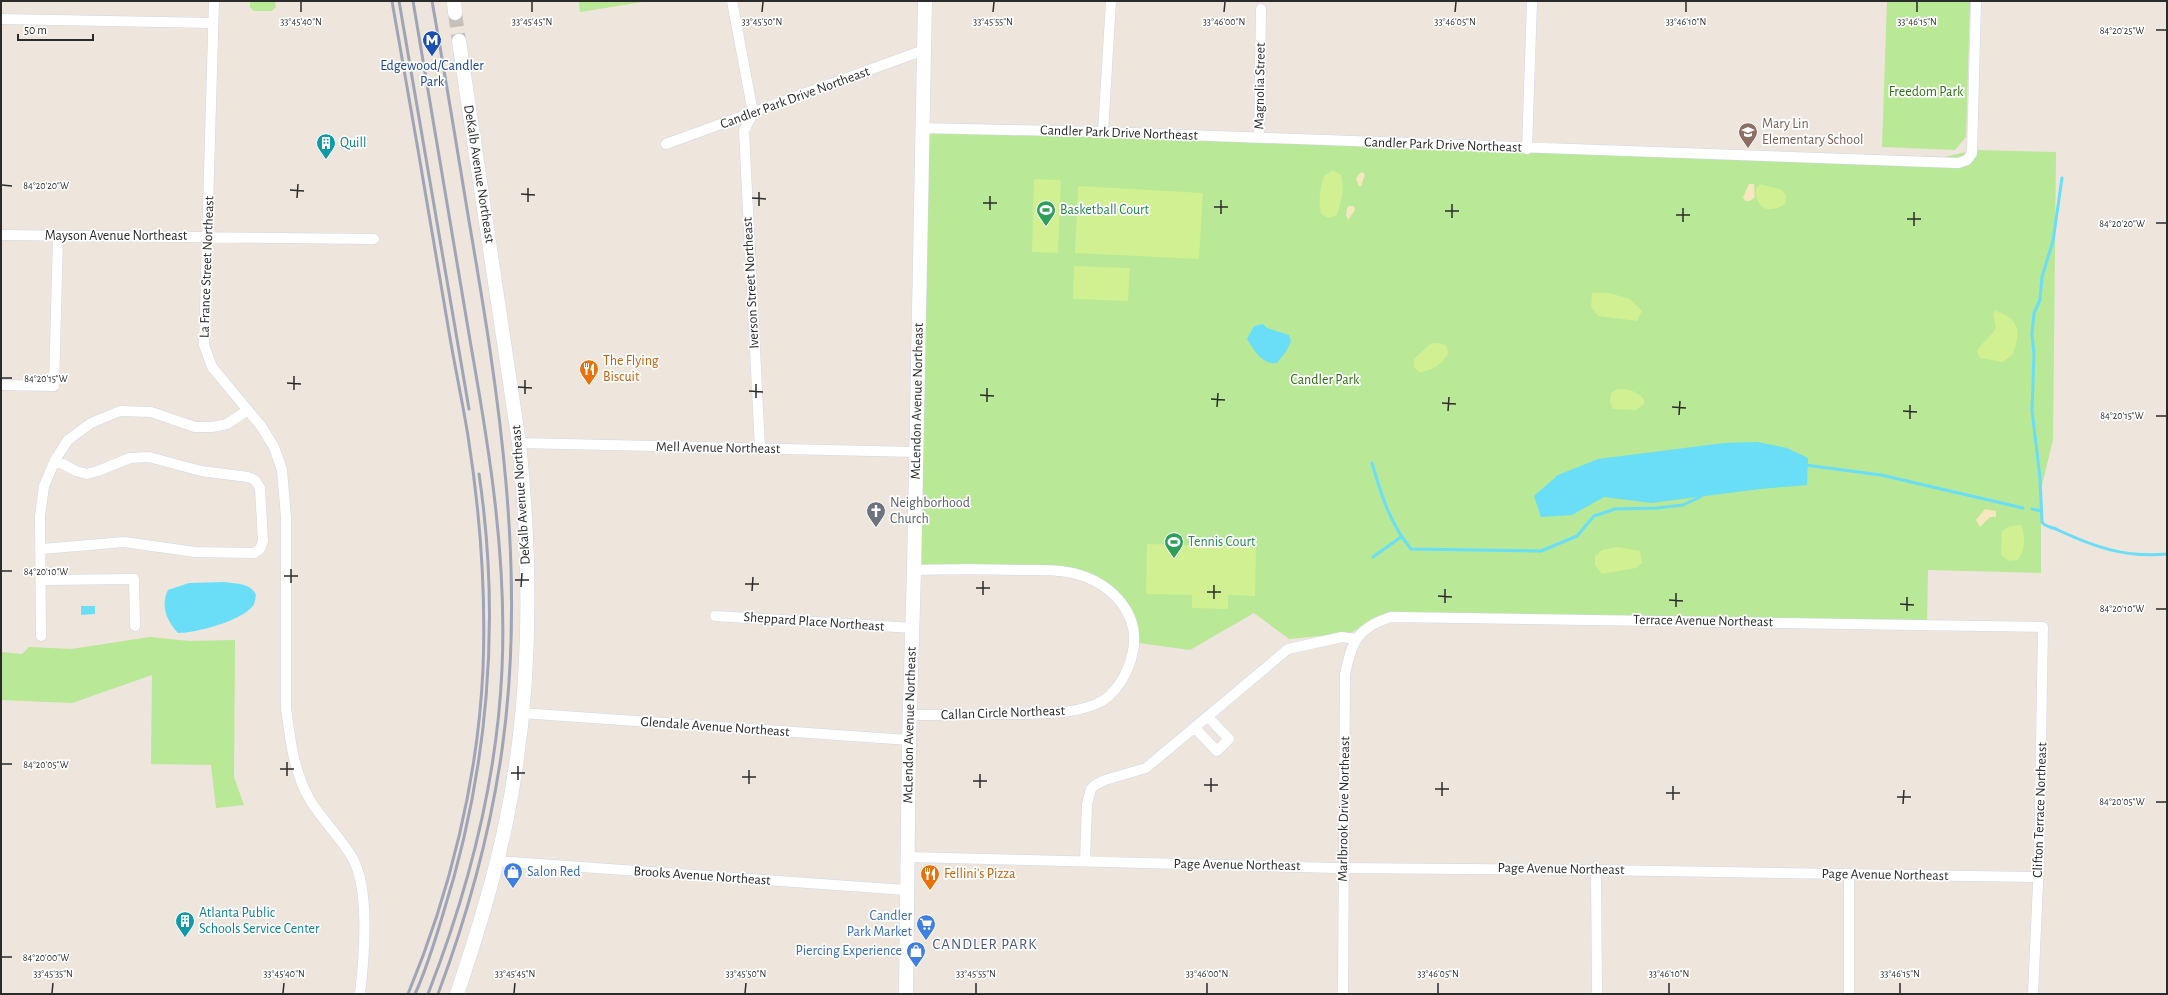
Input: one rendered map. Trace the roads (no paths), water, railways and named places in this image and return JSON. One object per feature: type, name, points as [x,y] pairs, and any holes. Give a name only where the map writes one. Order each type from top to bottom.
[{"type":"street","name":"La France Street Northeast","points":[[214,1],[204,345],[212,367],[248,410],[274,447],[282,470],[286,517],[286,707],[298,774],[310,800],[354,859],[363,892],[360,994]]},
{"type":"street","points":[[732,1],[753,113]]},
{"type":"street","name":"McLendon Avenue Northeast","points":[[906,994],[906,890],[913,628],[921,128],[925,1]]},
{"type":"street","points":[[1103,132],[1111,1]]},
{"type":"street","points":[[1527,149],[1532,1]]},
{"type":"street","name":"Candler Park Drive Northeast","points":[[921,128],[1103,132],[1527,149],[1691,152],[1955,164],[1964,161],[1972,153],[1976,1]]},
{"type":"street","name":"Magnolia Street","points":[[1259,138],[1261,9]]},
{"type":"street","points":[[1,18],[213,23]]},
{"type":"street","name":"DeKalb Avenue Northeast","points":[[457,994],[477,936],[497,861],[512,788],[526,664],[527,594],[525,504],[519,443],[459,41]]},
{"type":"street","name":"Candler Park Drive Northeast","points":[[666,144],[924,50]]},
{"type":"street","name":"Iverson Street Northeast","points":[[753,113],[744,131],[760,449]]},
{"type":"street","name":"Mayson Avenue Northeast","points":[[1,235],[374,239]]},
{"type":"street","points":[[1,385],[54,386],[58,236]]},
{"type":"street","points":[[41,636],[42,549],[40,516],[44,486],[55,460],[68,440],[91,423],[120,411],[151,412],[194,427],[212,427],[227,424],[248,410]]},
{"type":"street","name":"Mell Avenue Northeast","points":[[519,443],[916,452]]},
{"type":"street","points":[[42,549],[124,542],[195,552],[254,553],[260,550],[262,541],[260,488],[255,480],[248,477],[201,471],[149,457],[130,458],[98,472],[87,474],[76,471],[55,460]]},
{"type":"street","name":"Callan Circle Northeast","points":[[910,715],[1068,712],[1097,704],[1111,695],[1123,678],[1131,659],[1136,639],[1133,622],[1122,602],[1105,586],[1080,575],[1052,571],[914,570]]},
{"type":"street","points":[[42,580],[134,579],[135,626]]},
{"type":"street","name":"Sheppard Place Northeast","points":[[715,616],[913,628]]},
{"type":"street","name":"Terrace Avenue Northeast","points":[[1365,629],[1378,621],[1391,617],[2043,627]]},
{"type":"street","name":"Clifton Terrace Northeast","points":[[2033,994],[2038,877],[2043,627]]},
{"type":"street","name":"Marlbrook Drive Northeast","points":[[1343,994],[1345,674],[1355,639],[1365,629]]},
{"type":"street","points":[[1085,862],[1087,804],[1092,789],[1100,782],[1146,768],[1288,649],[1342,637],[1355,639]]},
{"type":"street","name":"Glendale Avenue Northeast","points":[[521,713],[909,740]]},
{"type":"street","points":[[1195,728],[1216,751],[1229,739],[1208,717]]},
{"type":"street","name":"Page Avenue Northeast","points":[[907,857],[1343,868],[1596,870],[2038,877]]},
{"type":"street","name":"Brooks Avenue Northeast","points":[[497,861],[906,890]]},
{"type":"street","points":[[1596,870],[1597,994]]},
{"type":"street","points":[[1849,874],[1849,994]]},
{"type":"water","points":[[1263,324],[1267,328],[1289,335],[1291,341],[1287,350],[1277,363],[1267,362],[1259,356],[1247,339],[1254,326]]},
{"type":"water","points":[[1757,442],[1787,448],[1808,458],[1807,485],[1760,489],[1651,503],[1604,497],[1572,515],[1541,517],[1534,496],[1558,475],[1598,459],[1724,443]]},
{"type":"water","points":[[225,582],[251,588],[256,595],[252,607],[238,617],[217,625],[195,631],[178,633],[166,613],[165,602],[168,590],[189,583]]},
{"type":"water","points":[[81,606],[95,606],[95,614],[81,615]]},
{"type":"waterway","points":[[2062,178],[2053,241],[2042,277],[2040,300],[2034,313],[2032,334],[2034,354],[2032,410],[2040,478],[2042,522],[2047,526],[2071,536],[2111,550],[2124,553],[2152,555],[2167,554]]},
{"type":"waterway","points":[[1372,463],[1387,508],[1397,529],[1411,549],[1541,551],[1577,536],[1594,516],[1615,509],[1657,508],[1683,505],[1700,497]]},
{"type":"waterway","points":[[1805,465],[1881,475],[2023,508]]},
{"type":"waterway","points":[[2032,509],[2041,511]]},
{"type":"waterway","points":[[1373,557],[1401,537]]},
{"type":"tunnel","points":[[455,13],[459,41]]},
{"type":"railway","points":[[392,1],[450,340],[468,436],[479,523],[484,611],[483,669],[480,710],[468,794],[449,876],[437,916],[408,994]]},
{"type":"railway","points":[[399,1],[469,409]]},
{"type":"railway","points":[[413,1],[485,426],[496,507],[502,588],[503,628],[499,711],[487,794],[468,875],[443,955],[428,994]]},
{"type":"railway","points":[[432,1],[480,286],[499,418],[506,484],[512,617],[509,684],[502,750],[491,812],[477,874],[459,934],[438,994]]},
{"type":"railway","points":[[415,994],[434,944],[458,860],[471,806],[480,751],[486,696],[489,641],[489,585],[486,530],[479,474]]},
{"type":"place","name":"Edgewood/Candler Park","points":[[432,57]]},
{"type":"place","name":"Mary Lin Elementary School","points":[[1748,149]]},
{"type":"place","name":"Quill","points":[[326,160]]},
{"type":"place","name":"Basketball Court","points":[[1046,227]]},
{"type":"place","name":"The Flying Biscuit","points":[[589,386]]},
{"type":"place","name":"Neighborhood Church","points":[[876,528]]},
{"type":"place","name":"Tennis Court","points":[[1174,559]]},
{"type":"place","name":"Salon Red","points":[[513,889]]},
{"type":"place","name":"Fellini's Pizza","points":[[930,891]]},
{"type":"place","name":"Atlanta Public Schools Service Center","points":[[185,938]]},
{"type":"place","name":"Candler Park Market","points":[[926,941]]},
{"type":"place","name":"Piercing Experience","points":[[916,968]]},
{"type":"district","name":"CANDLER PARK","points":[[985,944]]},
{"type":"park label","name":"Freedom Park","points":[[1926,92]]},
{"type":"park label","name":"Candler Park","points":[[1325,380]]}]
